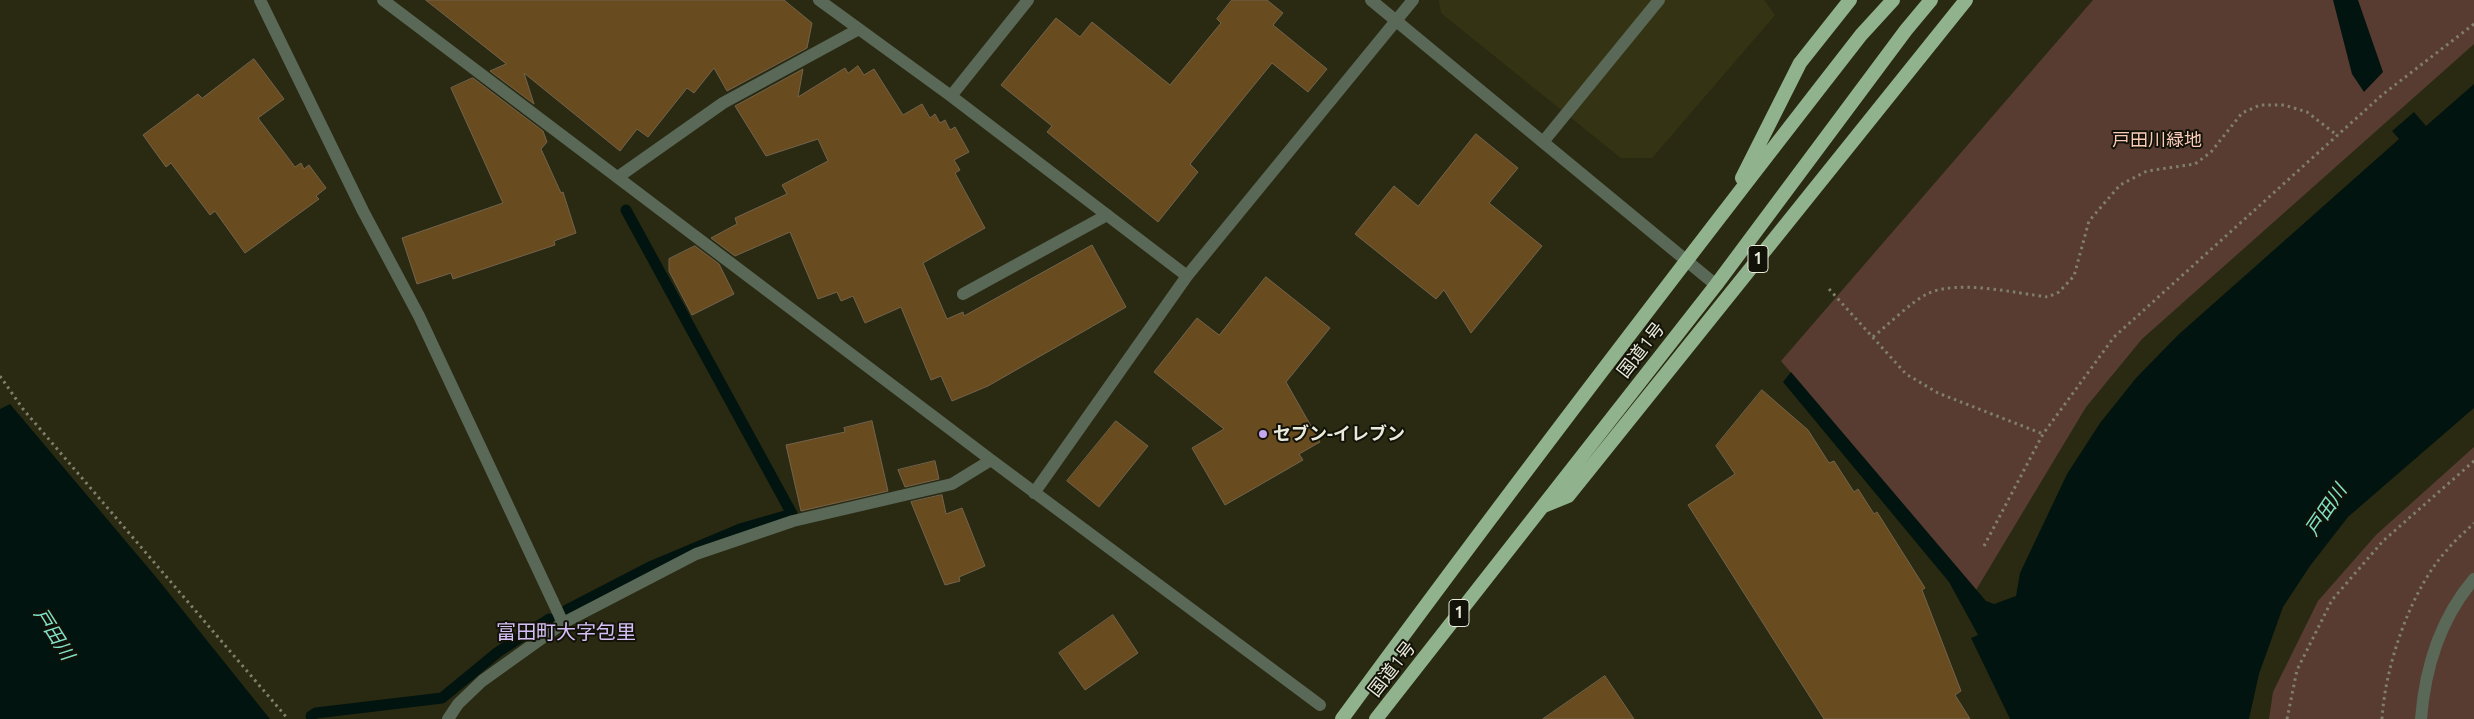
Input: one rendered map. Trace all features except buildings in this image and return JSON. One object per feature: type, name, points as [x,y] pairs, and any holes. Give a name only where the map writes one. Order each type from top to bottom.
[{"type":"highway","name":"1","points":[[1728,206],[1800,63],[1850,0]]},
{"type":"highway","name":"国道1号","points":[[1342,719],[1484,525],[1686,260],[1861,36],[1893,0]]},
{"type":"highway","name":"国道1号","points":[[1376,719],[1716,285],[1906,30],[1931,0]]},
{"type":"highway","name":"1","points":[[1542,507],[1568,496],[1966,0]]},
{"type":"street","points":[[260,0],[363,211],[419,316],[563,623]]},
{"type":"street","points":[[383,0],[1034,493],[1320,705]]},
{"type":"street","points":[[819,0],[951,96],[1187,276]]},
{"type":"street","points":[[951,96],[1028,0]]},
{"type":"street","points":[[1371,0],[1716,285]]},
{"type":"street","points":[[1034,493],[1187,276],[1413,0]]},
{"type":"street","points":[[1543,142],[1659,0]]},
{"type":"street","points":[[618,177],[723,102],[859,29]]},
{"type":"street","points":[[963,294],[1107,215]]},
{"type":"street","points":[[448,719],[458,704],[482,681],[563,623],[696,554],[793,521],[952,484],[991,460]]},
{"type":"street","points":[[2421,719],[2423,695],[2436,640],[2460,596],[2474,579]]},
{"type":"path","points":[[1984,546],[2043,434],[2114,337],[2382,95],[2474,24]]},
{"type":"path","points":[[1873,337],[1925,294],[1944,288],[1974,288],[2048,297],[2058,292],[2074,276],[2090,221],[2120,185],[2147,171],[2195,164],[2211,152],[2242,113],[2260,105],[2284,105],[2307,112],[2338,136]]},
{"type":"path","points":[[1829,289],[1906,374],[1938,393],[2043,434]]},
{"type":"path","points":[[0,376],[23,409],[288,719]]},
{"type":"path","points":[[2287,719],[2297,670],[2332,600],[2383,541],[2474,461]]},
{"type":"path","points":[[2382,719],[2383,703],[2402,625],[2446,550],[2474,523]]},
{"type":"shaded area","points":[[1439,0],[1764,0],[1775,15],[1652,158],[1621,158],[1441,13]]},
{"type":"green space","name":"戸田川緑地","points":[[2093,0],[2474,0],[2474,44],[2142,339],[2086,407],[1976,590],[1781,361]]},
{"type":"green space","points":[[2474,447],[2474,719],[2269,719],[2273,692],[2318,601],[2376,535]]},
{"type":"water","points":[[2333,0],[2358,0],[2383,72],[2364,92],[2352,74]]},
{"type":"water","name":"戸田川","points":[[2474,84],[2474,408],[2348,517],[2310,566],[2283,607],[2259,674],[2249,719],[2010,719],[1971,638],[1978,635],[1949,582],[1783,382],[1791,372],[1986,601],[1994,604],[2016,596],[2020,573],[2067,474],[2100,423],[2136,378],[2178,335],[2399,139],[2392,131],[2414,112],[2426,126]]},
{"type":"water","name":"戸田川","points":[[10,404],[156,577],[270,719],[0,719],[0,409]]},
{"type":"waterway","points":[[567,610],[652,566],[740,529],[792,514],[626,210]]},
{"type":"waterway","points":[[311,716],[316,713],[442,698],[498,652],[549,619]]},
{"type":"place","name":"セブン-イレブン","points":[[1263,434]]},
{"type":"district","name":"富田町大字包里","points":[[566,632]]}]
